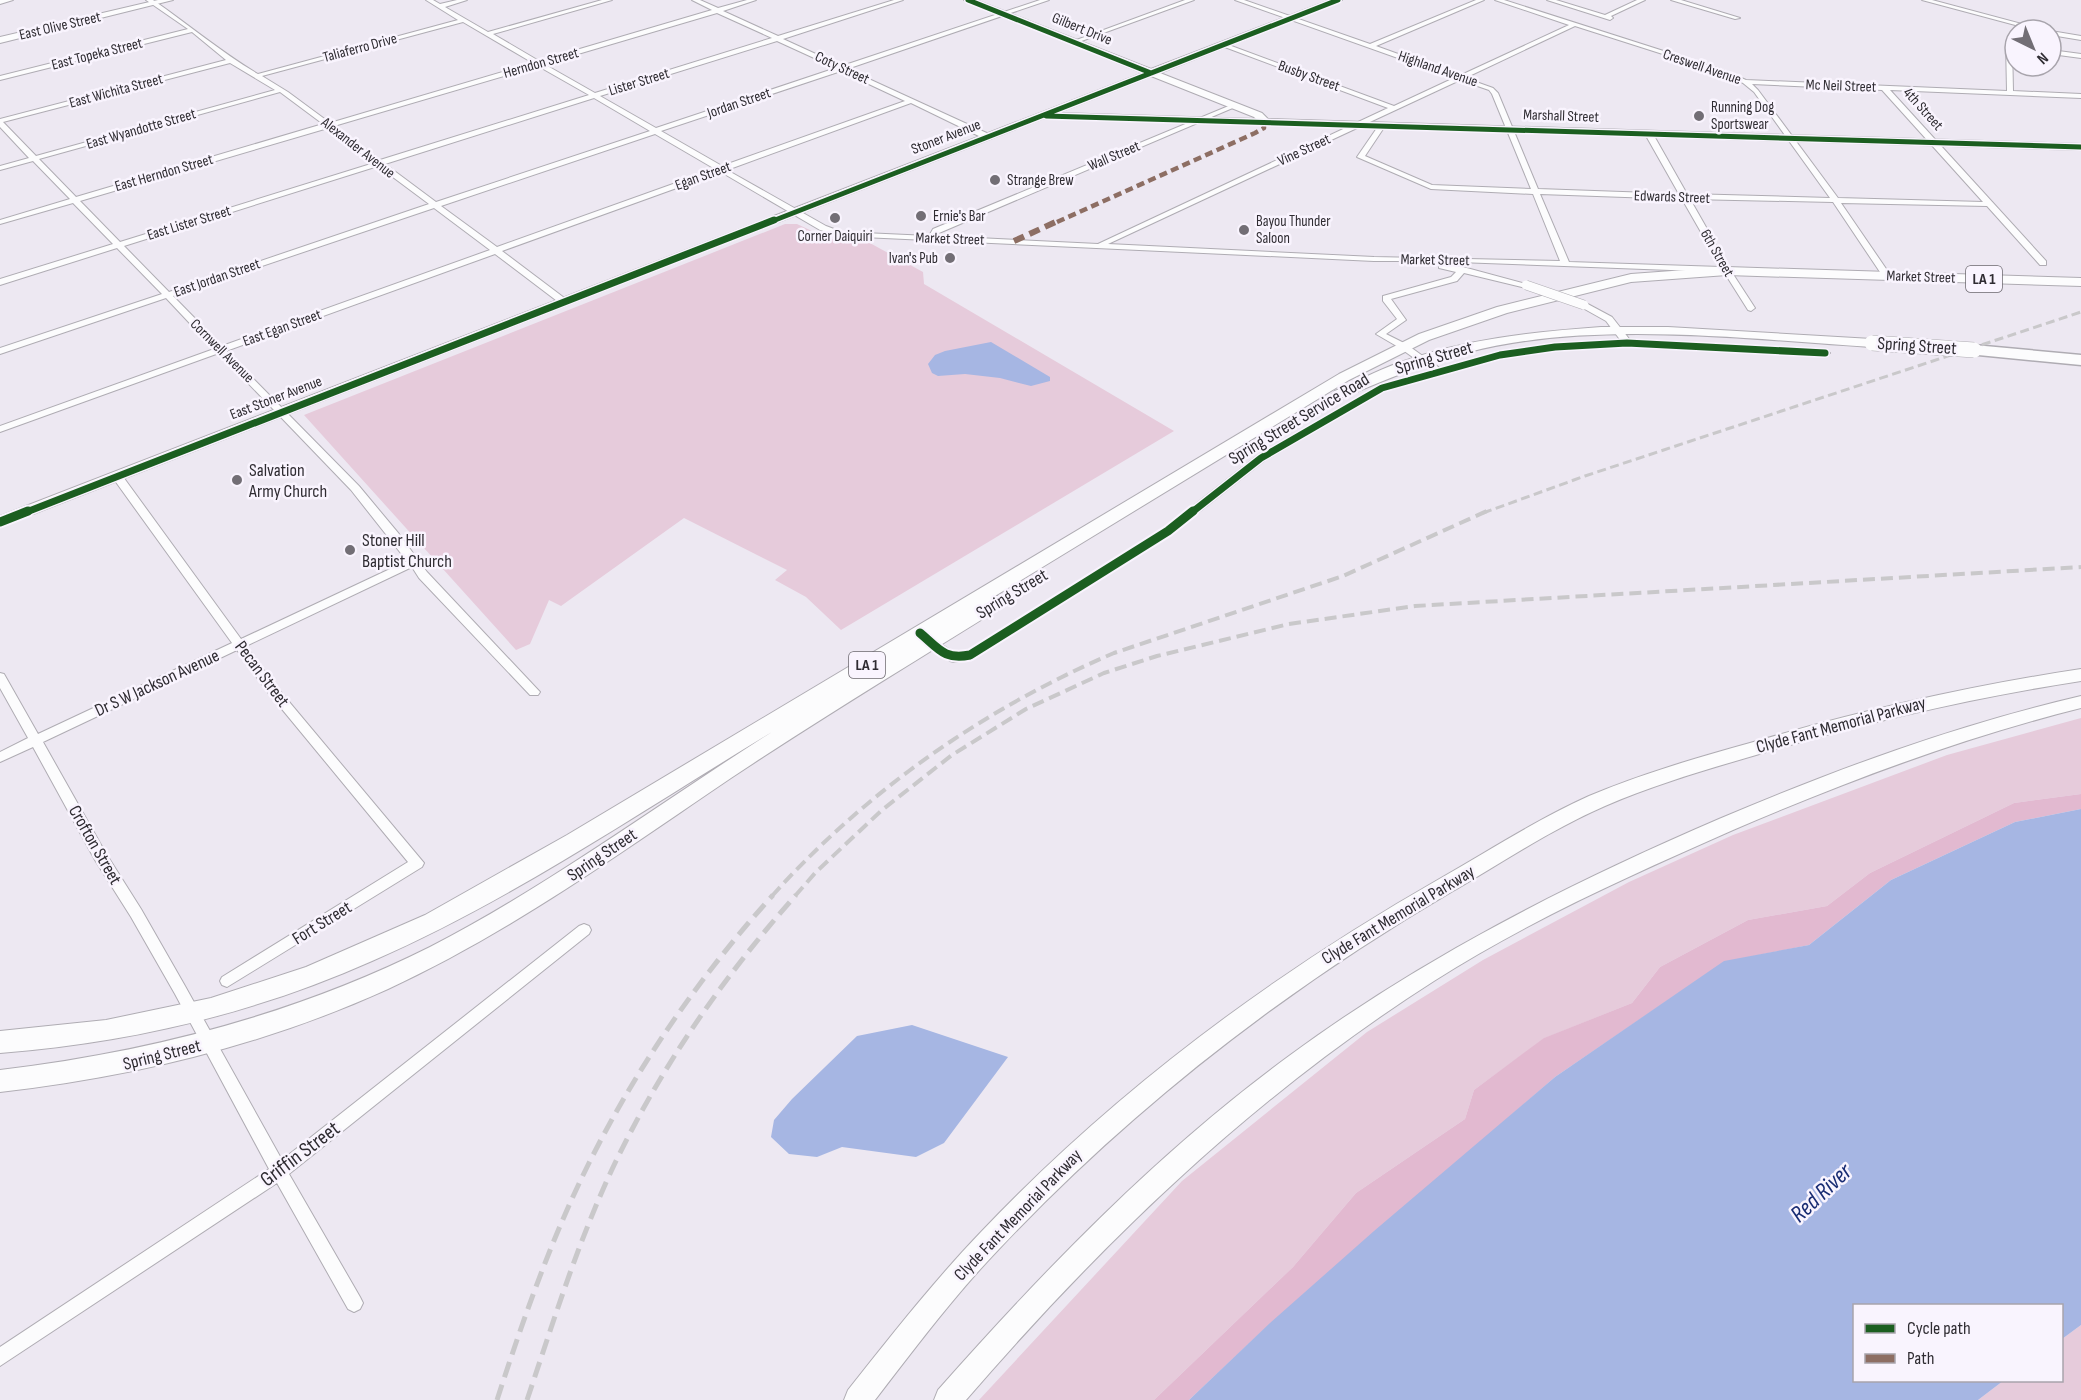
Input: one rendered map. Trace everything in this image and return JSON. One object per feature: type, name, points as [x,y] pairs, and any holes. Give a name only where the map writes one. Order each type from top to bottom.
[{"type":"highway","points":[[1974,350],[2081,358]]},
{"type":"main road","name":"Market Street","points":[[1726,271],[2081,282]]},
{"type":"main road","name":"Spring Street","points":[[0,1081],[118,1066],[208,1043],[281,1021],[345,996],[424,960],[484,929],[556,885],[926,638],[1344,377],[1403,346],[1482,316],[1617,281],[1661,274],[1726,271]]},
{"type":"main road","name":"Spring Street","points":[[0,1042],[87,1034],[192,1013],[269,991],[340,965],[445,916],[926,638],[1333,398],[1380,375],[1423,358],[1518,337],[1575,331],[1622,337],[1872,343],[1974,350]]},
{"type":"street","points":[[0,2],[10,0]]},
{"type":"street","name":"East Olive Street","points":[[0,40],[152,2],[169,0]]},
{"type":"street","name":"Market Street","points":[[429,0],[823,228],[841,234],[1374,259],[1565,263],[1726,271]]},
{"type":"street","points":[[440,6],[464,0]]},
{"type":"street","points":[[487,34],[609,0]]},
{"type":"street","name":"Coty Street","points":[[695,0],[988,137]]},
{"type":"street","name":"Herndon Street","points":[[328,125],[753,0]]},
{"type":"street","name":"Lister Street","points":[[378,164],[900,0]]},
{"type":"street","name":"Gilbert Drive","points":[[968,0],[1233,106],[1257,116],[1264,123]]},
{"type":"street","name":"Jordan Street","points":[[433,205],[1046,0]]},
{"type":"street","points":[[1074,42],[1191,0]]},
{"type":"street","name":"Highland Avenue","points":[[1238,0],[1461,77],[1485,86],[1495,93],[1565,263]]},
{"type":"street","name":"Stoner Avenue","points":[[564,302],[1338,0]]},
{"type":"street","points":[[1372,46],[1481,0]]},
{"type":"street","name":"Creswell Avenue","points":[[1498,0],[1721,71],[1745,82],[1756,91],[1791,138],[1887,276]]},
{"type":"street","points":[[1550,0],[1606,17]]},
{"type":"street","name":"Vine Street","points":[[1101,245],[1461,77],[1576,26],[1606,17],[1642,0]]},
{"type":"street","points":[[1674,0],[1737,18]]},
{"type":"street","points":[[1925,0],[2003,22]]},
{"type":"street","name":"Alexander Avenue","points":[[152,2],[194,30],[232,60],[281,90],[564,302]]},
{"type":"street","name":"Taliaferro Drive","points":[[256,76],[464,20]]},
{"type":"street","name":"East Topeka Street","points":[[0,78],[194,30]]},
{"type":"street","points":[[2063,35],[2081,38]]},
{"type":"street","name":"Busby Street","points":[[1224,45],[1394,108]]},
{"type":"street","points":[[2063,54],[2081,56]]},
{"type":"street","name":"East Wichita Street","points":[[0,122],[232,60]]},
{"type":"street","points":[[2010,92],[2011,78]]},
{"type":"street","name":"Mc Neil Street","points":[[1745,82],[2081,96]]},
{"type":"street","name":"4th Street","points":[[1884,88],[2043,263]]},
{"type":"street","name":"East Wyandotte Street","points":[[0,168],[281,90]]},
{"type":"street","name":"Egan Street","points":[[495,251],[911,101]]},
{"type":"street","name":"Wall Street","points":[[932,238],[936,231],[1233,106]]},
{"type":"street","name":"Marshall Street","points":[[1040,116],[2079,148]]},
{"type":"street","name":"Cornwell Avenue","points":[[0,122],[355,488],[395,536],[412,563],[534,692]]},
{"type":"street","name":"East Herndon Street","points":[[0,222],[328,125]]},
{"type":"street","name":"Edwards Street","points":[[1381,126],[1361,157],[1431,187],[1685,197],[1989,204]]},
{"type":"street","name":"6th Street","points":[[1649,134],[1726,271],[1751,308]]},
{"type":"street","name":"East Lister Street","points":[[0,282],[378,164]]},
{"type":"street","name":"East Jordan Street","points":[[0,351],[433,205]]},
{"type":"street","name":"East Egan Street","points":[[0,429],[495,251]]},
{"type":"street","points":[[1374,259],[1463,269],[1514,281],[1604,314],[1622,337]]},
{"type":"street","points":[[1500,261],[1503,274],[1514,281]]},
{"type":"street","points":[[1441,373],[1423,358],[1380,334],[1402,320],[1400,313],[1386,302],[1386,298],[1454,279],[1463,269]]},
{"type":"street","name":"East Stoner Avenue","points":[[0,522],[564,302]]},
{"type":"street","name":"Spring Street Service Road","points":[[926,638],[954,658],[970,656],[1168,531],[1261,458],[1383,388],[1404,380],[1441,373],[1500,355],[1622,337],[1825,353]]},
{"type":"street","name":"Pecan Street","points":[[117,476],[278,696],[417,863]]},
{"type":"street","name":"Dr S W Jackson Avenue","points":[[0,757],[412,563]]},
{"type":"street","name":"Clyde Fant Memorial Parkway","points":[[858,1400],[966,1266],[1018,1211],[1128,1106],[1203,1043],[1295,978],[1392,915],[1557,820],[1649,781],[1801,734],[1926,702],[1969,692],[2081,675]]},
{"type":"street","name":"Crofton Street","points":[[0,677],[208,1043]]},
{"type":"street","points":[[948,1400],[1052,1283],[1156,1181],[1217,1126],[1289,1069],[1360,1018],[1429,973],[1498,933],[1578,892],[1787,798],[1942,740],[2031,713],[2081,702]]},
{"type":"street","name":"Fort Street","points":[[227,981],[417,863]]},
{"type":"street","name":"Griffin Street","points":[[0,1357],[279,1172],[584,930]]},
{"type":"street","points":[[208,1043],[354,1303]]},
{"type":"shaded area","points":[[785,224],[797,224],[829,239],[868,242],[923,272],[924,284],[1174,431],[841,630],[806,597],[775,580],[787,570],[684,518],[561,606],[549,600],[530,644],[516,650],[304,415]]},
{"type":"shaded area","points":[[2081,718],[2081,794],[2014,803],[1870,873],[1827,906],[1748,920],[1660,967],[1632,1003],[1545,1038],[1474,1090],[1465,1119],[1356,1193],[1293,1267],[1154,1400],[979,1400],[1182,1181],[1367,1032],[1483,960],[1629,882],[1733,835],[1947,755]]},
{"type":"shaded area","points":[[2081,794],[2081,809],[2015,822],[1891,880],[1809,945],[1724,962],[1555,1077],[1259,1334],[1189,1400],[1154,1400],[1293,1267],[1356,1193],[1465,1119],[1474,1090],[1544,1038],[1632,1003],[1660,967],[1748,920],[1827,906],[1870,873],[2014,803]]},
{"type":"shaded area","points":[[2081,1325],[2081,1400],[1978,1400],[2002,1382],[2063,1382],[2063,1338]]},
{"type":"water","points":[[991,342],[1050,377],[1050,381],[1031,386],[1000,378],[965,374],[938,376],[932,373],[928,364],[935,355],[945,351]]},
{"type":"water","name":"Red River","points":[[2081,809],[2081,1325],[2063,1338],[2063,1304],[1853,1304],[1853,1382],[2002,1382],[1978,1400],[1189,1400],[1270,1323],[1374,1231],[1555,1077],[1724,961],[1809,945],[1891,880],[2015,822]]},
{"type":"water","points":[[912,1025],[1008,1057],[944,1143],[916,1157],[842,1147],[817,1157],[789,1154],[771,1137],[774,1120],[792,1099],[857,1036]]},
{"type":"railway","points":[[1483,513],[1585,476],[2081,312]]},
{"type":"railway","points":[[772,896],[847,821],[888,787],[974,726],[1019,699],[1114,653],[1343,576],[1487,511]]},
{"type":"railway","points":[[795,896],[816,872],[882,810],[952,755],[1026,709],[1104,673],[1157,656],[1289,624],[1415,606],[2081,567]]},
{"type":"railway","points":[[497,1400],[550,1250],[575,1192],[608,1127],[628,1091],[672,1023],[720,957],[773,895]]},
{"type":"railway","points":[[527,1400],[590,1220],[634,1125],[675,1056],[720,989],[796,895]]},
{"type":"marked path","points":[[1014,241],[1255,133],[1264,128],[1264,123]]},
{"type":"cycle path","points":[[968,0],[1151,73]]},
{"type":"cycle path","points":[[0,522],[1338,0]]},
{"type":"cycle path","points":[[1046,116],[2081,147]]},
{"type":"cycle path","points":[[920,633],[948,656],[954,658],[970,655],[1168,531],[1261,458],[1382,388],[1500,355],[1555,347],[1627,343],[1677,344],[1825,353]]},
{"type":"place","name":"Running Dog Sportswear","points":[[1699,116]]},
{"type":"place","name":"Strange Brew","points":[[995,180]]},
{"type":"place","name":"Ernie's Bar","points":[[921,216]]},
{"type":"place","name":"Corner Daiquiri","points":[[835,218]]},
{"type":"place","name":"Bayou Thunder Saloon","points":[[1244,230]]},
{"type":"place","name":"Ivan's Pub","points":[[950,258]]},
{"type":"place","name":"Salvation Army Church","points":[[237,480]]},
{"type":"place","name":"Stoner Hill Baptist Church","points":[[350,550]]}]
